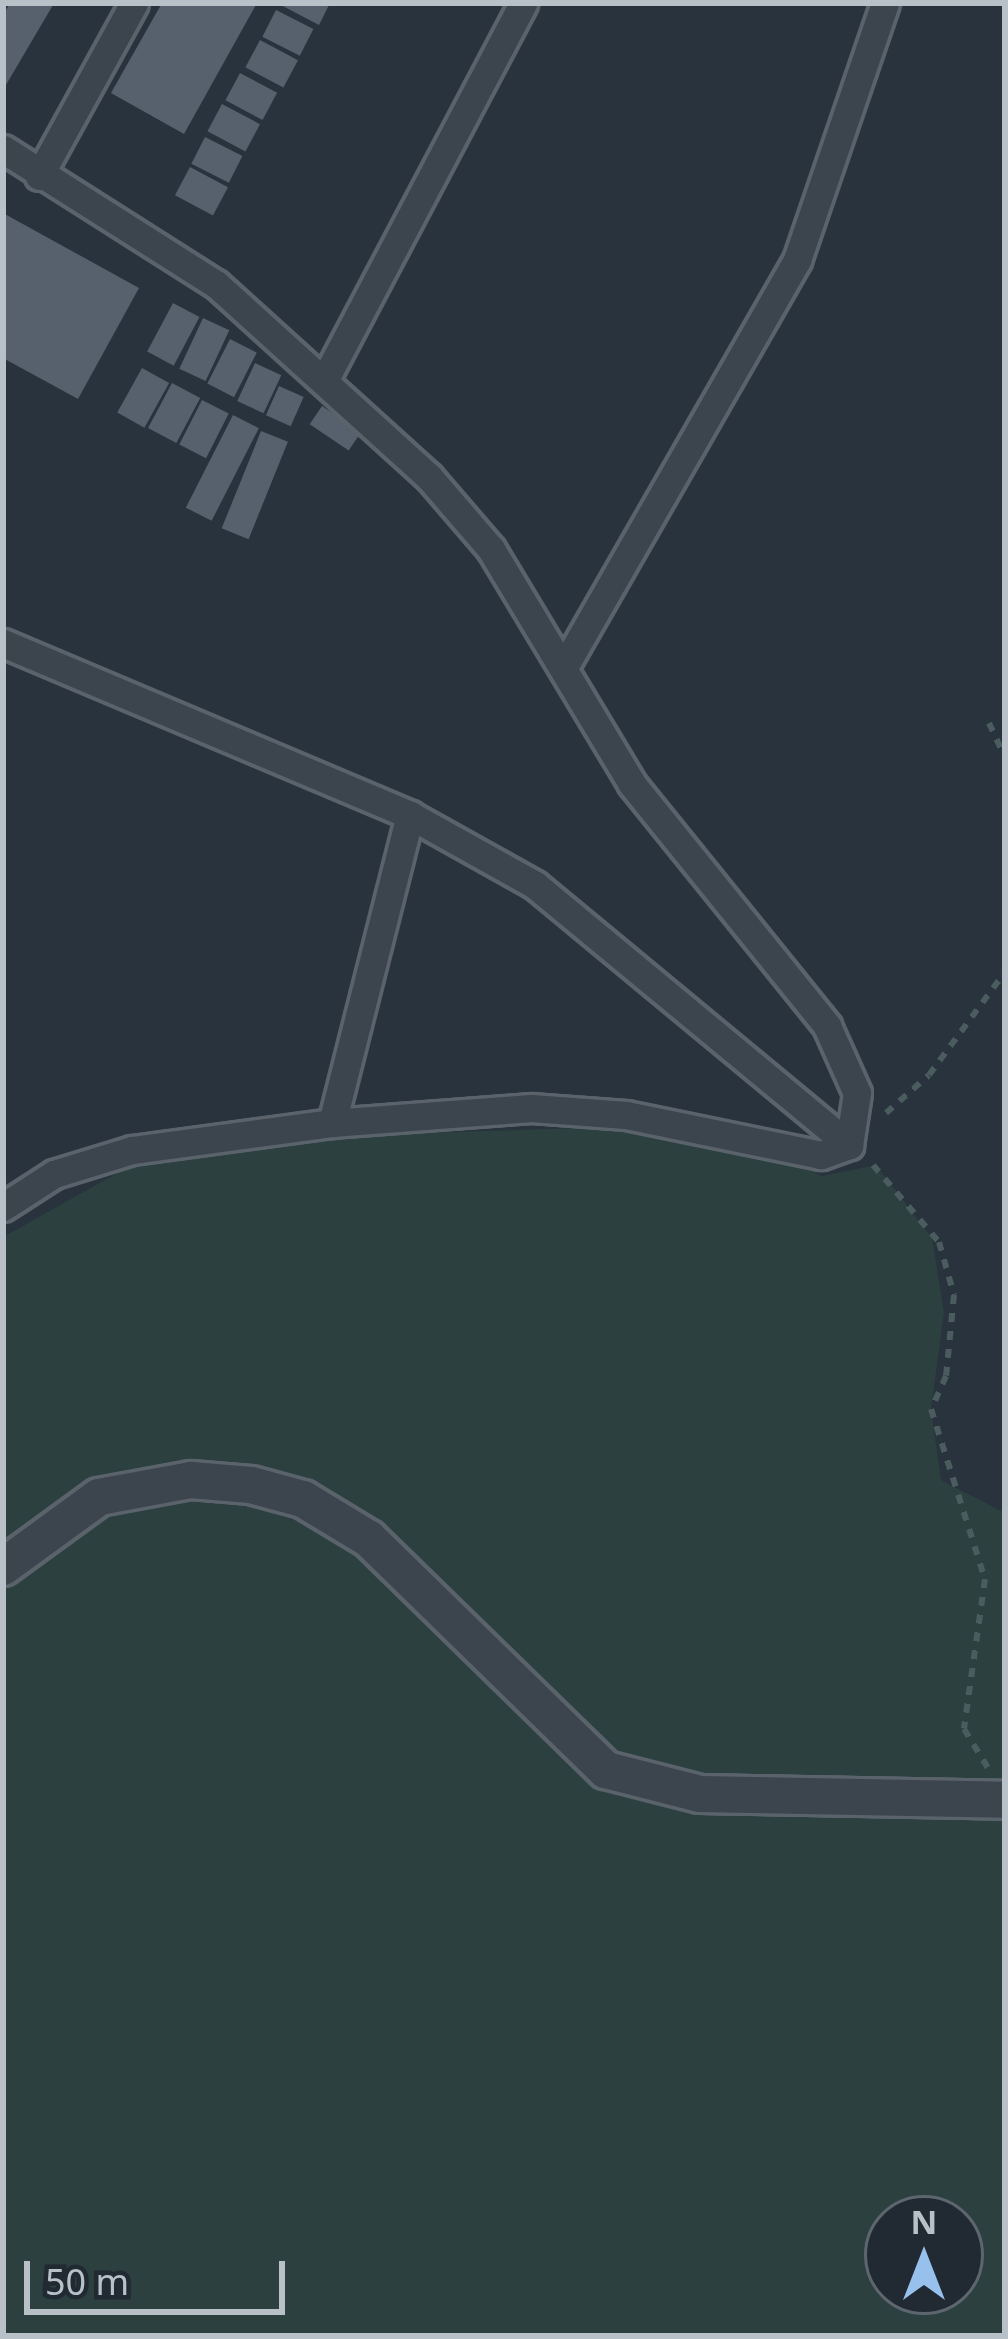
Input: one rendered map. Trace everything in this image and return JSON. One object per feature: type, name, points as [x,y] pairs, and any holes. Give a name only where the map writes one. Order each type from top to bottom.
[{"type":"street","points":[[39,176],[134,3]]},
{"type":"street","points":[[326,379],[524,3]]},
{"type":"street","points":[[564,667],[797,260],[885,3]]},
{"type":"street","points":[[3,148],[39,176],[216,284],[326,379],[491,549],[632,784],[827,1026],[857,1093],[849,1145]]},
{"type":"street","points":[[3,643],[410,815],[535,885],[849,1145]]},
{"type":"street","points":[[332,1123],[410,815]]},
{"type":"street","points":[[3,1207],[54,1174],[132,1150],[332,1123],[531,1108],[626,1115],[821,1155],[849,1145]]},
{"type":"street","points":[[3,1568],[99,1497],[191,1480],[251,1485],[303,1499],[369,1538],[606,1770],[700,1794],[1005,1800]]},
{"type":"path","points":[[989,723],[1005,758]]},
{"type":"path","points":[[1005,972],[928,1076],[849,1145],[906,1191],[954,1295],[946,1376],[931,1409],[985,1579],[964,1729],[1005,1780]]},
{"type":"green space","points":[[651,1126],[781,1155],[822,1176],[876,1165],[932,1238],[944,1313],[931,1409],[941,1480],[1005,1513],[1005,1790],[942,1780],[1005,1815],[1005,2336],[3,2336],[3,1237],[141,1160],[384,1134]]},
{"type":"building","points":[[10,3],[53,5],[3,90],[3,15]]},
{"type":"building","points":[[162,3],[257,3],[184,134],[111,93]]},
{"type":"building","points":[[277,3],[330,3],[319,25]]},
{"type":"building","points":[[276,10],[313,29],[300,56],[262,37]]},
{"type":"building","points":[[260,40],[298,60],[283,88],[245,67]]},
{"type":"building","points":[[240,73],[277,93],[263,120],[225,100]]},
{"type":"building","points":[[222,104],[260,124],[245,152],[207,131]]},
{"type":"building","points":[[205,137],[242,156],[229,183],[191,164]]},
{"type":"building","points":[[190,167],[228,187],[213,215],[175,195]]},
{"type":"building","points":[[3,213],[139,288],[78,399],[3,358]]},
{"type":"building","points":[[173,303],[199,317],[174,366],[147,352]]},
{"type":"building","points":[[203,318],[229,330],[206,381],[179,369]]},
{"type":"building","points":[[230,339],[257,353],[234,397],[207,384]]},
{"type":"building","points":[[255,363],[281,375],[264,413],[237,401]]},
{"type":"building","points":[[142,368],[169,383],[144,428],[117,413]]},
{"type":"building","points":[[172,383],[200,398],[176,443],[148,428]]},
{"type":"building","points":[[279,386],[304,397],[291,426],[266,415]]},
{"type":"building","points":[[202,400],[229,414],[206,458],[179,445]]},
{"type":"building","points":[[322,406],[361,432],[349,451],[310,424]]},
{"type":"building","points":[[233,415],[259,428],[212,521],[186,508]]},
{"type":"building","points":[[261,431],[288,442],[249,539],[222,528]]}]
